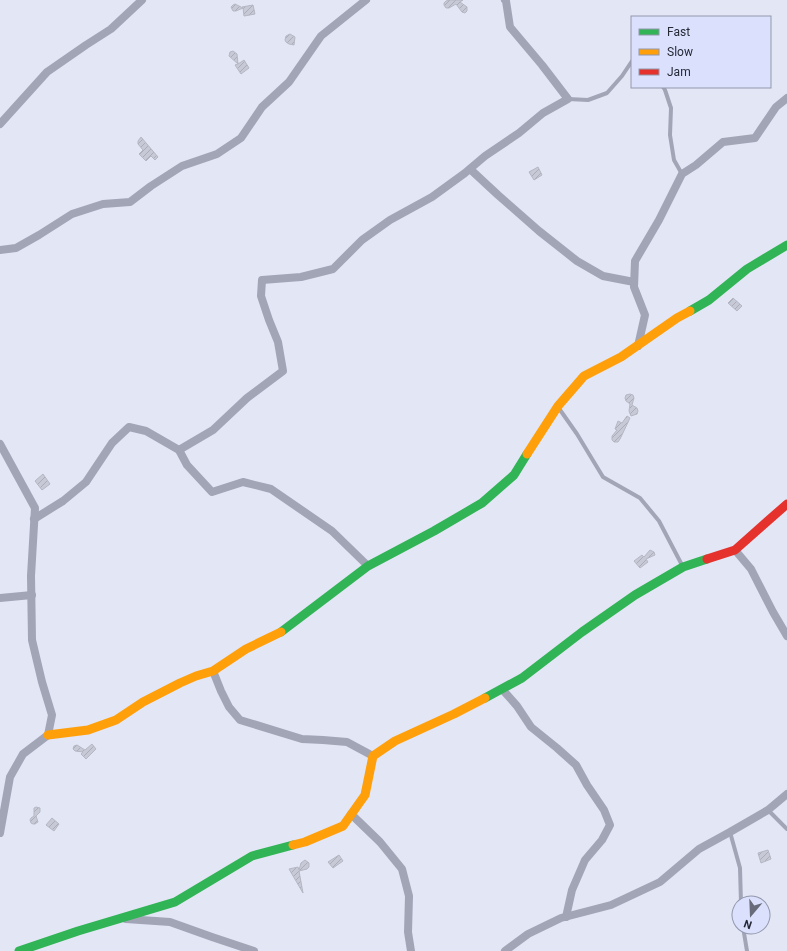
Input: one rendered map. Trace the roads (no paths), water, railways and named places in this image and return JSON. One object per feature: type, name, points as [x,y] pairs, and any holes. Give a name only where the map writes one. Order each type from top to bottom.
[{"type":"street","points":[[0,124],[47,72],[111,29],[142,0]]},
{"type":"street","points":[[0,250],[16,248],[72,214],[103,204],[130,202],[151,186],[182,166],[217,154],[241,138],[262,108],[289,82],[321,36],[366,0]]},
{"type":"street","points":[[179,450],[213,430],[247,398],[284,371],[278,342],[268,320],[261,296],[262,280],[301,277],[333,269],[362,240],[390,220],[432,197],[543,113],[568,99],[510,27],[505,0]]},
{"type":"street","points":[[638,346],[645,315],[634,288],[635,261],[659,220],[682,174],[696,166],[723,142],[755,138],[776,106],[787,98]]},
{"type":"street","points":[[470,169],[533,226],[577,261],[603,276],[634,282]]},
{"type":"street","points":[[0,833],[10,777],[23,754],[48,735],[88,730],[116,720],[143,702],[180,683],[212,671],[246,650],[282,632],[368,566],[434,531],[482,503],[514,476],[558,406],[584,376],[621,358],[677,318],[709,300],[747,269],[787,245]]},
{"type":"street","points":[[34,519],[63,501],[86,482],[112,443],[129,427],[146,431],[179,450],[187,465],[212,492],[243,482],[271,489],[332,531],[368,566]]},
{"type":"street","points":[[0,444],[35,508],[31,576],[32,640],[52,715],[48,735]]},
{"type":"street","points":[[19,951],[78,931],[175,902],[252,856],[304,842],[342,826],[365,795],[373,756],[396,741],[454,714],[522,678],[582,632],[635,595],[683,567],[735,550],[787,504]]},
{"type":"street","points":[[735,550],[750,569],[787,636]]},
{"type":"street","points":[[0,598],[32,595]]},
{"type":"street","points":[[212,671],[230,707],[240,720],[302,739],[348,742],[373,756]]},
{"type":"street","points":[[502,689],[517,706],[531,727],[576,765],[587,786],[604,810],[610,825],[602,840],[586,860],[572,890],[566,917]]},
{"type":"street","points":[[505,951],[528,934],[561,918],[611,905],[660,882],[699,849],[768,810],[787,794]]},
{"type":"street","points":[[351,814],[380,842],[402,869],[409,896],[408,932],[411,951]]},
{"type":"street","points":[[118,919],[170,922],[254,951]]},
{"type":"lane","points":[[568,99],[588,100],[607,93],[622,76],[631,62]]},
{"type":"lane","points":[[664,88],[670,108],[670,135],[674,160],[682,174]]},
{"type":"lane","points":[[558,406],[603,477],[640,498],[659,521],[683,567]]},
{"type":"lane","points":[[768,810],[787,829]]},
{"type":"lane","points":[[730,832],[740,868],[741,895]]},
{"type":"lane","points":[[745,935],[747,951]]}]
